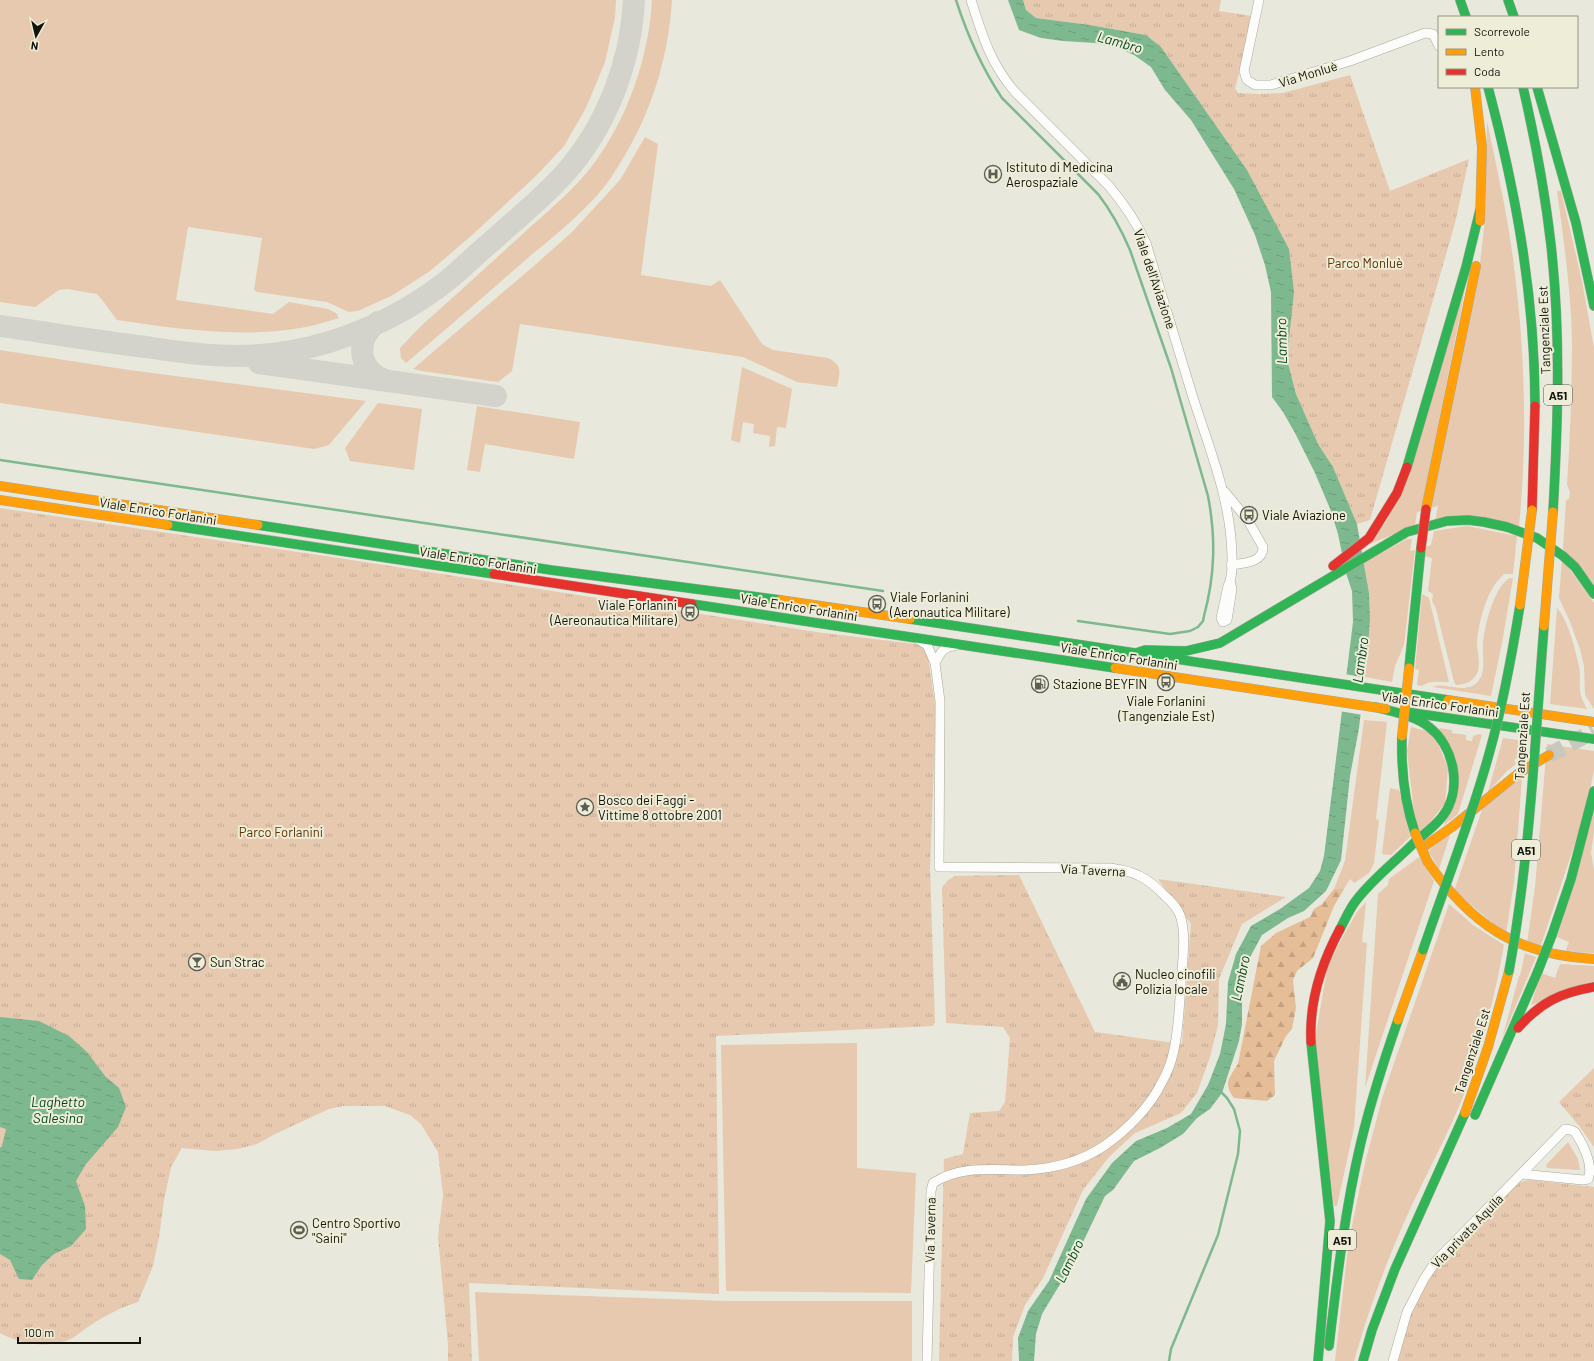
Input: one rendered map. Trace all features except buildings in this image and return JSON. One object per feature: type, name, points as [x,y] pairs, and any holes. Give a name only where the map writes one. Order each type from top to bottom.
[{"type":"main road","points":[[1451,0],[1456,16]]},
{"type":"main road","points":[[1460,0],[1466,16]]},
{"type":"main road","points":[[1500,0],[1505,16]]},
{"type":"main road","points":[[1508,0],[1514,16]]},
{"type":"main road","points":[[1475,88],[1482,147],[1480,240],[1476,269],[1426,509],[1402,736],[1403,780],[1408,809],[1415,833],[1427,861],[1438,878],[1453,896],[1474,916],[1495,932],[1519,944],[1541,952],[1564,958],[1594,959]]},
{"type":"main road","name":"Tangenziale Est","points":[[1328,1354],[1346,1216],[1365,1128],[1382,1068],[1479,788],[1497,721],[1521,605],[1532,510],[1534,469],[1535,418],[1532,323],[1523,248],[1512,186],[1488,88]]},
{"type":"main road","name":"Tangenziale Est","points":[[1363,1361],[1371,1331],[1417,1218],[1452,1157],[1462,1120],[1482,1070],[1497,1020],[1509,971],[1518,922],[1527,842],[1553,512],[1558,430],[1559,380],[1555,279],[1550,228],[1543,178],[1532,122],[1523,88]]},
{"type":"main road","points":[[1537,88],[1553,138],[1575,220],[1594,306]]},
{"type":"main road","points":[[1275,610],[1364,543],[1371,536],[1397,493],[1404,478],[1466,267],[1480,210]]},
{"type":"main road","name":"Viale Enrico Forlanini","points":[[0,486],[551,570],[808,604],[1594,722]]},
{"type":"main road","name":"Viale Enrico Forlanini","points":[[0,500],[1365,706],[1594,739]]},
{"type":"main road","points":[[1136,653],[1148,650],[1186,652],[1209,647],[1233,636],[1341,572],[1393,539],[1420,528],[1462,520],[1481,521],[1503,525],[1519,530],[1556,549],[1576,568],[1594,594]]},
{"type":"main road","points":[[1318,1361],[1330,1220],[1314,1076],[1311,1032],[1319,975],[1329,949],[1354,903],[1372,883],[1442,817],[1449,805],[1453,792],[1453,767],[1449,754],[1442,741],[1431,729],[1420,721],[1375,707]]},
{"type":"main road","points":[[1342,925],[1368,892],[1389,872],[1452,827],[1519,773],[1549,755]]},
{"type":"main road","points":[[1471,1124],[1538,972],[1552,935],[1571,879],[1594,791]]},
{"type":"main road","points":[[1505,1048],[1528,1016],[1543,1004],[1560,994],[1576,989],[1594,987]]},
{"type":"street","name":"Viale dell'Aviazione","points":[[971,0],[991,57],[1005,80],[1016,93],[1109,186],[1140,229],[1146,243],[1223,489],[1230,526],[1230,581]]},
{"type":"street","name":"Via Monluè","points":[[1259,0],[1244,71],[1247,80],[1255,85],[1271,85],[1350,61],[1426,33],[1433,34],[1438,44]]},
{"type":"street","name":"Viale dell'Aviazione","points":[[1223,489],[1247,519],[1263,547],[1262,554],[1256,560],[1231,565]]},
{"type":"street","name":"Via Taverna","points":[[916,638],[927,646],[936,663],[940,701],[941,718],[938,867],[1110,868],[1133,873],[1152,883],[1168,898],[1177,911],[1182,923],[1183,952],[1174,1054],[1162,1083],[1153,1098],[1125,1129],[1103,1146],[1088,1155],[1067,1163],[1041,1169],[969,1169],[932,1183],[927,1361]]},
{"type":"street","points":[[936,663],[942,650],[946,647],[973,647]]},
{"type":"street","name":"Via privata Aquila","points":[[1393,1361],[1407,1312],[1430,1269],[1565,1129],[1575,1132],[1591,1162],[1592,1170],[1588,1179],[1583,1180],[1522,1174]]},
{"type":"green space","points":[[0,0],[616,0],[615,17],[605,62],[586,108],[564,146],[538,174],[471,236],[430,271],[393,295],[358,311],[349,312],[327,302],[257,292],[254,290],[262,238],[188,227],[176,300],[273,314],[289,302],[328,309],[336,313],[339,318],[315,325],[277,331],[231,332],[185,329],[117,320],[97,294],[67,289],[59,290],[35,307],[0,302]]},
{"type":"green space","points":[[652,0],[672,0],[670,24],[661,70],[646,113],[636,135],[612,176],[595,198],[574,219],[406,363],[401,358],[400,348],[421,326],[569,192],[585,175],[605,148],[626,109],[641,66],[650,22]]},
{"type":"green space","name":"Parco Monluè","points":[[1023,0],[1221,0],[1219,11],[1252,16],[1235,88],[1238,93],[1283,93],[1350,75],[1390,191],[1469,159],[1455,223],[1370,520],[1357,524],[1333,467],[1318,444],[1296,394],[1288,362],[1289,338],[1269,212],[1247,170],[1161,47],[1146,35],[1090,25],[1036,18],[1026,10]]},
{"type":"green space","points":[[1487,121],[1508,225],[1518,300],[1521,337],[1524,451],[1519,526],[1435,522],[1438,506],[1430,508],[1480,264],[1485,219]]},
{"type":"green space","points":[[645,137],[658,144],[641,275],[711,286],[720,280],[762,344],[773,350],[828,358],[836,364],[839,370],[837,387],[797,382],[743,357],[520,324],[512,371],[498,382],[413,369],[572,232],[620,180]]},
{"type":"green space","points":[[1557,191],[1561,191],[1582,281],[1594,348],[1594,584],[1563,549],[1566,500],[1569,499],[1570,492],[1567,485],[1571,414],[1572,342],[1569,285]]},
{"type":"green space","points":[[1465,290],[1421,511],[1417,512],[1415,525],[1368,545],[1386,521]]},
{"type":"green space","points":[[0,350],[129,370],[366,401],[329,445],[314,449],[0,403]]},
{"type":"green space","points":[[742,367],[792,389],[786,428],[777,427],[775,446],[769,447],[770,436],[753,433],[754,424],[743,422],[740,443],[731,440]]},
{"type":"green space","points":[[378,403],[422,409],[414,470],[350,461],[345,448]]},
{"type":"green space","points":[[477,406],[580,422],[574,459],[485,444],[480,472],[467,470]]},
{"type":"green space","name":"Parco Forlanini","points":[[0,508],[358,561],[823,633],[916,644],[924,648],[928,657],[936,711],[930,868],[935,1022],[933,1026],[716,1036],[719,1294],[469,1283],[472,1361],[448,1361],[448,1344],[438,1237],[443,1195],[438,1152],[421,1124],[410,1115],[385,1106],[343,1106],[329,1109],[257,1144],[237,1149],[215,1151],[182,1148],[171,1167],[153,1266],[138,1302],[108,1315],[71,1339],[62,1342],[53,1344],[35,1344],[16,1340],[0,1333]]},
{"type":"green space","points":[[1467,526],[1517,536],[1513,574],[1504,574],[1497,582],[1488,596],[1482,613],[1477,639],[1479,668],[1477,674],[1470,681],[1456,685],[1436,609],[1432,601],[1433,594],[1428,591],[1432,558],[1424,556],[1425,547],[1431,545],[1434,531]]},
{"type":"green space","points":[[1407,539],[1412,539],[1410,551],[1415,550],[1404,645],[1395,666],[1392,682],[1365,677],[1370,619],[1369,593],[1364,563]]},
{"type":"green space","points":[[1562,559],[1594,603],[1594,709],[1585,695],[1584,666],[1580,649],[1559,598]]},
{"type":"green space","points":[[1510,578],[1513,578],[1491,696],[1433,687],[1443,686],[1467,688],[1477,683],[1483,668],[1483,644],[1491,608],[1499,589],[1504,582]]},
{"type":"green space","points":[[1422,594],[1429,598],[1449,682],[1428,683],[1422,686],[1417,685],[1419,670],[1415,669]]},
{"type":"green space","points":[[1557,608],[1565,620],[1574,644],[1580,670],[1582,699],[1587,709],[1550,704]]},
{"type":"green space","points":[[1364,720],[1387,722],[1376,819],[1379,820],[1374,863],[1369,873],[1354,883],[1350,879],[1344,889],[1334,889],[1345,861]]},
{"type":"green space","points":[[1411,727],[1427,731],[1438,744],[1448,768],[1445,803],[1421,834],[1415,820],[1407,751]]},
{"type":"green space","points":[[1439,728],[1452,730],[1452,733],[1466,735],[1466,740],[1472,741],[1473,736],[1479,734],[1482,735],[1458,814],[1444,825],[1456,793]]},
{"type":"green space","points":[[1503,738],[1525,741],[1524,758],[1522,759],[1520,756],[1514,760],[1516,764],[1507,771],[1488,792]]},
{"type":"green space","points":[[1547,744],[1594,751],[1594,770],[1586,810],[1540,948],[1527,943],[1535,887]]},
{"type":"green space","points":[[1522,778],[1514,882],[1506,934],[1454,891],[1483,807]]},
{"type":"green space","points":[[1390,788],[1399,790],[1410,837],[1391,855],[1382,854]]},
{"type":"green space","points":[[1594,809],[1594,832],[1591,853],[1594,870],[1594,953],[1565,952],[1569,942],[1557,937]]},
{"type":"green space","points":[[1451,832],[1439,869],[1428,851]]},
{"type":"green space","points":[[1419,857],[1434,881],[1365,1088],[1378,894],[1388,885],[1389,879]]},
{"type":"green space","points":[[1019,875],[1095,1032],[1182,1044],[1191,924],[1158,879],[1286,897],[1242,924],[1219,979],[1218,1025],[1210,1057],[1197,1093],[1181,1113],[1135,1133],[1109,1157],[1083,1190],[1043,1278],[1025,1305],[1013,1337],[1012,1361],[939,1361],[944,1159],[963,1154],[970,1113],[999,1111],[1005,1102],[1010,1038],[1003,1027],[946,1023],[942,888],[948,880],[955,876]]},
{"type":"green space","points":[[1334,889],[1344,889],[1334,906],[1313,958],[1297,971],[1293,980],[1296,1008],[1292,1029],[1286,1036],[1274,1061],[1275,1095],[1267,1101],[1234,1098],[1229,1088],[1228,1081],[1238,1064],[1261,946],[1276,933],[1310,917],[1314,909],[1322,904]]},
{"type":"green space","points":[[1366,902],[1362,942],[1367,943],[1354,1128],[1337,1206],[1334,1206],[1314,1045],[1328,963],[1357,912]]},
{"type":"green space","points":[[1449,904],[1473,925],[1504,945],[1488,1019],[1465,1092],[1391,1253],[1371,1307],[1354,1361],[1335,1361],[1349,1240],[1365,1163],[1383,1095]]},
{"type":"green space","points":[[1525,953],[1536,957],[1502,1039],[1520,976]]},
{"type":"green space","points":[[1560,964],[1594,966],[1594,983],[1531,1005],[1541,973],[1555,978]]},
{"type":"green space","points":[[857,1043],[857,1168],[916,1173],[911,1293],[726,1291],[721,1045]]},
{"type":"green space","points":[[1594,1068],[1594,1147],[1580,1127],[1559,1102]]},
{"type":"green space","points":[[1568,1142],[1578,1159],[1580,1170],[1547,1168],[1546,1165]]},
{"type":"green space","points":[[1530,1180],[1594,1187],[1594,1361],[1397,1361],[1410,1315],[1429,1279],[1447,1255],[1519,1183]]},
{"type":"green space","points":[[475,1292],[726,1301],[912,1301],[912,1361],[479,1361]]},
{"type":"water","name":"Lambro","points":[[1008,0],[1023,0],[1026,10],[1036,18],[1090,25],[1146,35],[1161,47],[1247,170],[1289,249],[1294,292],[1288,363],[1296,394],[1318,444],[1333,467],[1357,524],[1369,593],[1370,619],[1359,728],[1350,776],[1341,860],[1326,891],[1304,911],[1288,918],[1262,935],[1248,961],[1242,1002],[1242,1024],[1239,1041],[1222,1093],[1210,1109],[1197,1118],[1183,1134],[1134,1161],[1113,1190],[1105,1196],[1074,1261],[1042,1314],[1036,1334],[1034,1361],[1019,1361],[1018,1338],[1028,1311],[1049,1281],[1086,1199],[1112,1163],[1136,1141],[1167,1128],[1191,1114],[1208,1085],[1220,1054],[1226,1024],[1228,982],[1236,954],[1251,926],[1280,909],[1309,888],[1320,871],[1324,856],[1353,622],[1352,591],[1346,573],[1338,534],[1331,511],[1315,473],[1295,433],[1272,397],[1271,292],[1265,265],[1255,235],[1234,189],[1191,120],[1165,90],[1151,67],[1134,55],[1117,48],[1095,43],[1041,38],[1019,30]]},
{"type":"water","name":"Laghetto Salesina","points":[[0,1017],[39,1021],[69,1036],[87,1052],[105,1076],[119,1088],[126,1107],[118,1127],[86,1164],[76,1181],[85,1206],[86,1229],[71,1246],[54,1254],[42,1265],[32,1280],[19,1279],[10,1260],[0,1254],[0,1148],[2,1146],[6,1129],[0,1127]]},
{"type":"pier","points":[[1345,674],[1367,678],[1363,715],[1339,711]]},
{"type":"waterway","points":[[956,0],[976,50],[988,75],[1002,98],[1098,194],[1108,207],[1120,228],[1130,250],[1171,368],[1208,496],[1211,512],[1213,542],[1212,571],[1208,601],[1203,621],[1198,627],[1190,631],[1170,634],[1078,621]]},
{"type":"waterway","points":[[0,460],[883,591]]},
{"type":"waterway","points":[[1169,1361],[1171,1349],[1218,1235],[1238,1154],[1240,1131],[1234,1109],[1227,1098],[1220,1091]]},
{"type":"taxiway","points":[[0,326],[189,353],[246,356],[285,352],[310,347],[335,340],[383,321],[406,309],[454,275],[548,191],[581,154],[605,113],[622,69],[628,46],[634,0]]},
{"type":"taxiway","points":[[378,322],[365,337],[362,353],[364,361],[369,369],[385,380]]},
{"type":"taxiway","points":[[259,363],[496,396]]},
{"type":"tunnel","points":[[1549,755],[1594,731]]},
{"type":"traffic: fast","points":[[1460,0],[1466,16]]},
{"type":"traffic: fast","points":[[1508,0],[1514,16]]},
{"type":"traffic: fast","points":[[1488,88],[1515,205],[1528,285],[1532,325],[1535,406]]},
{"type":"traffic: fast","points":[[1523,88],[1543,185],[1549,225],[1554,278],[1558,378],[1553,512]]},
{"type":"traffic: fast","points":[[1537,88],[1576,223],[1594,306]]},
{"type":"traffic: fast","points":[[1407,467],[1466,267],[1480,210]]},
{"type":"traffic: fast","points":[[1136,653],[1145,650],[1186,651],[1220,643],[1407,532],[1447,521],[1468,520],[1484,522],[1507,527],[1537,538],[1563,556],[1575,567],[1594,594]]},
{"type":"traffic: fast","points":[[168,525],[494,574]]},
{"type":"traffic: fast","points":[[258,525],[551,570],[780,600]]},
{"type":"traffic: fast","points":[[1409,668],[1421,548]]},
{"type":"traffic: fast","points":[[692,604],[1115,668]]},
{"type":"traffic: fast","points":[[1423,950],[1482,779],[1499,717],[1520,605]]},
{"type":"traffic: fast","points":[[910,619],[1448,700]]},
{"type":"traffic: fast","points":[[1509,971],[1527,842],[1535,756],[1544,626]]},
{"type":"traffic: fast","points":[[1340,929],[1353,905],[1368,886],[1442,817],[1449,806],[1452,795],[1454,782],[1450,757],[1438,736],[1429,727],[1417,720],[1403,714],[1375,707]]},
{"type":"traffic: fast","points":[[1406,712],[1594,739]]},
{"type":"traffic: fast","points":[[1402,736],[1404,785],[1408,809],[1415,833]]},
{"type":"traffic: fast","points":[[1552,935],[1571,879],[1594,791]]},
{"type":"traffic: fast","points":[[1538,971],[1552,935]]},
{"type":"traffic: fast","points":[[1475,1115],[1538,971]]},
{"type":"traffic: fast","points":[[1329,1346],[1342,1244],[1355,1167],[1373,1096],[1398,1020]]},
{"type":"traffic: fast","points":[[1311,1042],[1330,1221],[1318,1361]]},
{"type":"traffic: fast","points":[[1363,1361],[1372,1330],[1395,1269],[1465,1113]]},
{"type":"traffic: slow","points":[[1475,88],[1482,147],[1480,221]]},
{"type":"traffic: slow","points":[[1426,509],[1476,266]]},
{"type":"traffic: slow","points":[[0,486],[258,525]]},
{"type":"traffic: slow","points":[[0,500],[168,525]]},
{"type":"traffic: slow","points":[[1520,605],[1532,510]]},
{"type":"traffic: slow","points":[[1544,626],[1553,512]]},
{"type":"traffic: slow","points":[[780,600],[910,619]]},
{"type":"traffic: slow","points":[[1115,668],[1386,709]]},
{"type":"traffic: slow","points":[[1402,736],[1409,668]]},
{"type":"traffic: slow","points":[[1448,700],[1594,722]]},
{"type":"traffic: slow","points":[[1422,848],[1452,827],[1519,773],[1549,755]]},
{"type":"traffic: slow","points":[[1415,833],[1427,861]]},
{"type":"traffic: slow","points":[[1427,861],[1443,883],[1460,902],[1478,919],[1497,932],[1518,943],[1541,951],[1566,956],[1594,959]]},
{"type":"traffic: slow","points":[[1398,1020],[1423,950]]},
{"type":"traffic: slow","points":[[1465,1113],[1488,1047],[1509,971]]},
{"type":"traffic: jam","points":[[1532,510],[1535,406]]},
{"type":"traffic: jam","points":[[1333,566],[1369,538],[1397,493],[1407,467]]},
{"type":"traffic: jam","points":[[1421,548],[1426,509]]},
{"type":"traffic: jam","points":[[494,574],[692,604]]},
{"type":"traffic: jam","points":[[1311,1042],[1314,998],[1327,956],[1340,929]]},
{"type":"traffic: jam","points":[[1518,1028],[1535,1011],[1552,1000],[1571,992],[1594,987]]},
{"type":"place","name":"Istituto di Medicina Aerospaziale","points":[[993,174]]},
{"type":"place","name":"Viale Aviazione","points":[[1249,515]]},
{"type":"place","name":"Viale Forlanini (Aeronautica Militare)","points":[[877,604]]},
{"type":"place","name":"Viale Forlanini (Aereonautica Militare)","points":[[690,612]]},
{"type":"place","name":"Viale Forlanini (Tangenziale Est)","points":[[1166,682]]},
{"type":"place","name":"Stazione BEYFIN","points":[[1040,684]]},
{"type":"place","name":"Bosco dei Faggi - Vittime 8 ottobre 2001","points":[[585,807]]},
{"type":"place","name":"Sun Strac","points":[[197,962]]},
{"type":"place","name":"Nucleo cinofili Polizia locale","points":[[1122,981]]},
{"type":"place","name":"Centro Sportivo \"Saini\"","points":[[299,1230]]}]
